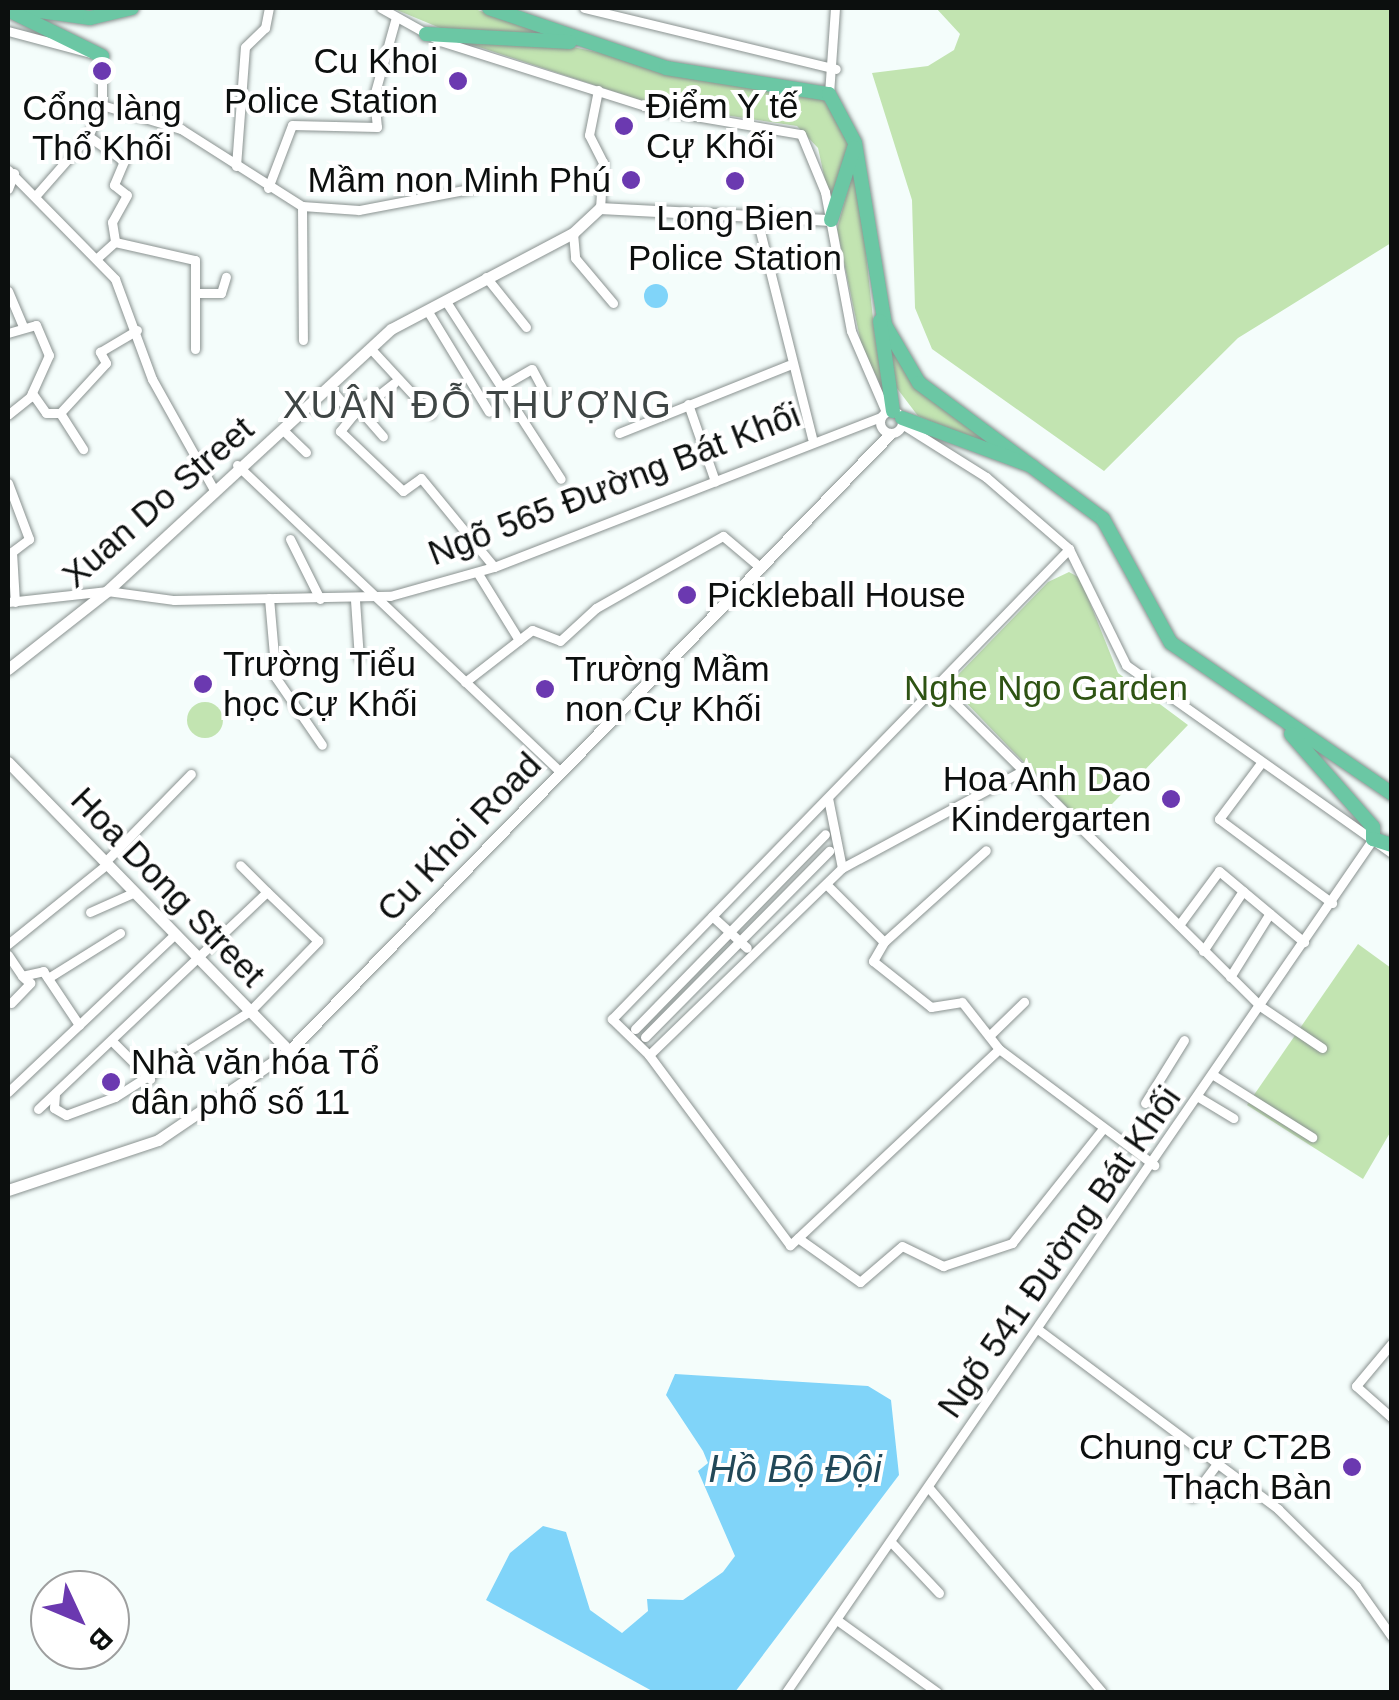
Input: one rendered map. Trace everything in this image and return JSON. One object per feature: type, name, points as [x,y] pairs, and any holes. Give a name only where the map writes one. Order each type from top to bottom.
[{"type":"main road","points":[[18,8],[90,18],[132,8]]},
{"type":"main road","points":[[489,8],[666,68],[829,94],[856,143],[886,324],[919,383],[1044,469],[1127,552],[1163,636],[1392,794]]},
{"type":"main road","points":[[8,10],[102,56]]},
{"type":"main road","points":[[426,34],[584,43]]},
{"type":"main road","points":[[830,220],[856,143]]},
{"type":"main road","points":[[880,285],[893,417],[1044,469]]},
{"type":"main road","points":[[1278,718],[1372,826],[1373,839],[1392,845]]},
{"type":"street","points":[[236,166],[245,46],[265,28],[269,8]]},
{"type":"street","points":[[382,8],[426,34],[598,90],[802,134],[830,220],[851,331],[893,417],[986,477],[1069,549],[1126,665],[1392,853]]},
{"type":"street","points":[[584,8],[836,68]]},
{"type":"street","points":[[829,94],[836,68],[835,8]]},
{"type":"street","points":[[268,188],[292,125],[377,127],[374,96],[396,17]]},
{"type":"street","points":[[8,32],[102,56],[102,105],[88,136],[38,194]]},
{"type":"street","points":[[598,90],[589,135],[604,162],[600,208],[830,220]]},
{"type":"street","points":[[102,105],[182,128],[268,188],[302,206],[359,210],[474,188]]},
{"type":"street","points":[[88,136],[124,161],[114,185],[127,194],[112,222],[115,242]]},
{"type":"street","points":[[11,171],[38,194],[115,279],[152,379],[212,488]]},
{"type":"street","points":[[8,190],[11,171]]},
{"type":"street","points":[[302,206],[303,340]]},
{"type":"street","name":"Xuan Do Street","points":[[8,669],[108,591],[212,488],[331,389],[371,349],[445,300],[573,233],[600,208]]},
{"type":"street","points":[[756,215],[789,365],[812,438]]},
{"type":"street","points":[[573,233],[575,258],[613,303]]},
{"type":"street","points":[[96,259],[115,242]]},
{"type":"street","points":[[115,242],[195,260],[195,350]]},
{"type":"street","points":[[196,293],[221,293],[226,276]]},
{"type":"street","points":[[486,277],[526,327]]},
{"type":"street","points":[[8,292],[23,327]]},
{"type":"street","points":[[445,300],[561,479]]},
{"type":"street","points":[[428,310],[489,412]]},
{"type":"street","points":[[8,333],[36,325],[49,355],[32,393],[8,415]]},
{"type":"street","points":[[32,393],[46,413],[60,413],[106,363],[100,352],[136,330]]},
{"type":"street","points":[[371,349],[394,383],[431,414]]},
{"type":"street","points":[[620,433],[789,365]]},
{"type":"street","points":[[502,386],[532,368],[544,392]]},
{"type":"street","points":[[394,383],[356,412],[340,431],[403,491],[421,478],[494,567]]},
{"type":"street","points":[[331,389],[383,436]]},
{"type":"street","points":[[688,404],[715,481]]},
{"type":"street","points":[[60,413],[83,448]]},
{"type":"street","points":[[890,434],[893,417]]},
{"type":"street","points":[[890,434],[893,417]]},
{"type":"street","name":"Ngõ 565 Đường Bát Khối","points":[[11,602],[108,591],[377,598],[494,567],[715,481],[812,438],[893,417]]},
{"type":"street","points":[[283,430],[306,452]]},
{"type":"street","name":"Cu Khoi Road","points":[[8,1190],[158,1140],[289,1051],[890,434]]},
{"type":"street","points":[[238,465],[561,773]]},
{"type":"street","points":[[8,483],[13,513],[28,538],[12,552],[11,602]]},
{"type":"street","points":[[466,682],[534,629],[560,641],[596,608],[723,536],[761,568]]},
{"type":"street","points":[[290,539],[320,599]]},
{"type":"street","points":[[999,1049],[790,1245],[650,1055],[612,1019],[1069,549]]},
{"type":"street","points":[[477,572],[519,640]]},
{"type":"street","points":[[269,598],[276,678],[322,746]]},
{"type":"street","points":[[356,600],[359,658]]},
{"type":"street","points":[[937,685],[1260,1006],[1322,1048]]},
{"type":"street","name":"Hoa Dong Street","points":[[8,762],[289,1051]]},
{"type":"street","points":[[1261,763],[1219,819],[1332,903]]},
{"type":"street","points":[[650,1055],[842,868],[1022,770]]},
{"type":"street","points":[[8,944],[106,863],[190,774]]},
{"type":"street","points":[[828,798],[842,868]]},
{"type":"street","points":[[635,1029],[825,834]]},
{"type":"street","name":"Ngõ 541 Đường Bát Khối","points":[[786,1692],[1216,1076],[1373,839]]},
{"type":"street","points":[[986,850],[884,942],[873,961],[931,1006],[962,1002],[999,1049],[1102,1130],[1154,1165]]},
{"type":"street","points":[[645,1037],[744,945],[830,851]]},
{"type":"street","points":[[54,1094],[54,1108],[66,1115],[150,1079],[250,1010],[318,942],[240,865]]},
{"type":"street","points":[[1179,926],[1219,871],[1304,942]]},
{"type":"street","points":[[826,884],[884,942]]},
{"type":"street","points":[[1203,951],[1243,891]]},
{"type":"street","points":[[90,912],[134,892]]},
{"type":"street","points":[[38,1110],[200,960],[267,892]]},
{"type":"street","points":[[1230,976],[1270,913]]},
{"type":"street","points":[[712,916],[744,945]]},
{"type":"street","points":[[48,978],[120,934]]},
{"type":"street","points":[[8,1092],[175,934]]},
{"type":"street","points":[[8,956],[30,983],[11,1003]]},
{"type":"street","points":[[20,974],[42,970],[80,1025]]},
{"type":"street","points":[[989,1036],[1024,1002]]},
{"type":"street","points":[[1145,1104],[1184,1040]]},
{"type":"street","points":[[112,1041],[150,1079]]},
{"type":"street","points":[[1216,1076],[1312,1137]]},
{"type":"street","points":[[1200,1098],[1232,1118]]},
{"type":"street","points":[[798,1238],[860,1282],[902,1246],[943,1266],[1012,1243],[1102,1130]]},
{"type":"street","points":[[1038,1330],[1216,1465],[1327,1556],[1392,1638]]},
{"type":"street","points":[[1392,1343],[1356,1386],[1392,1418]]},
{"type":"street","points":[[1192,1497],[1216,1465]]},
{"type":"street","points":[[929,1488],[1102,1692]]},
{"type":"street","points":[[891,1542],[939,1592]]},
{"type":"street","points":[[837,1620],[937,1692]]},
{"type":"green space","points":[[392,8],[472,8],[556,37],[445,30]]},
{"type":"green space","points":[[936,8],[1391,8],[1391,243],[1238,338],[1104,471],[932,349],[915,308],[912,200],[872,73],[928,66],[954,50],[960,34]]},
{"type":"green space","points":[[464,42],[573,47],[823,99],[852,139],[830,203],[818,148],[797,126],[652,104]]},
{"type":"green space","points":[[856,161],[884,391],[862,348],[837,229]]},
{"type":"green space","points":[[887,330],[900,360],[1014,456],[918,416],[896,387]]},
{"type":"green space","name":"Nghe Ngo Garden","points":[[1069,572],[1080,578],[1118,673],[1188,725],[1088,829],[954,690],[953,680],[1048,582]]},
{"type":"green space","points":[[205,702],[218,707],[223,720],[218,733],[205,738],[192,733],[187,720],[192,707]]},
{"type":"green space","points":[[1358,944],[1391,968],[1391,1131],[1363,1179],[1247,1105]]},
{"type":"water","points":[[656,284],[665,287],[665,305],[656,308],[647,305],[644,296],[647,287]]},
{"type":"water","name":"Hồ Bộ Đội","points":[[675,1374],[868,1386],[891,1400],[899,1475],[735,1692],[654,1692],[486,1600],[510,1553],[543,1526],[566,1532],[590,1610],[622,1633],[648,1611],[647,1599],[683,1600],[723,1572],[735,1556],[698,1471],[708,1463],[703,1451],[666,1395]]},
{"type":"place","name":"Cổng làng Thổ Khối","points":[[102,71]]},
{"type":"place","name":"Cu Khoi Police Station","points":[[458,81]]},
{"type":"place","name":"Điểm Y tế Cự Khối","points":[[624,126]]},
{"type":"place","name":"Mầm non Minh Phú","points":[[631,180]]},
{"type":"place","name":"Long Bien Police Station","points":[[735,181]]},
{"type":"place","name":"Pickleball House","points":[[687,595]]},
{"type":"place","name":"Trường Tiểu học Cự Khối","points":[[203,684]]},
{"type":"place","name":"Trường Mầm non Cự Khối","points":[[545,689]]},
{"type":"place","name":"Hoa Anh Dao Kindergarten","points":[[1171,799]]},
{"type":"place","name":"Nhà văn hóa Tổ dân phố số 11","points":[[111,1082]]},
{"type":"place","name":"Chung cư CT2B Thạch Bàn","points":[[1352,1467]]},
{"type":"district","name":"XUÂN ĐỖ THƯỢNG","points":[[478,406]]}]
